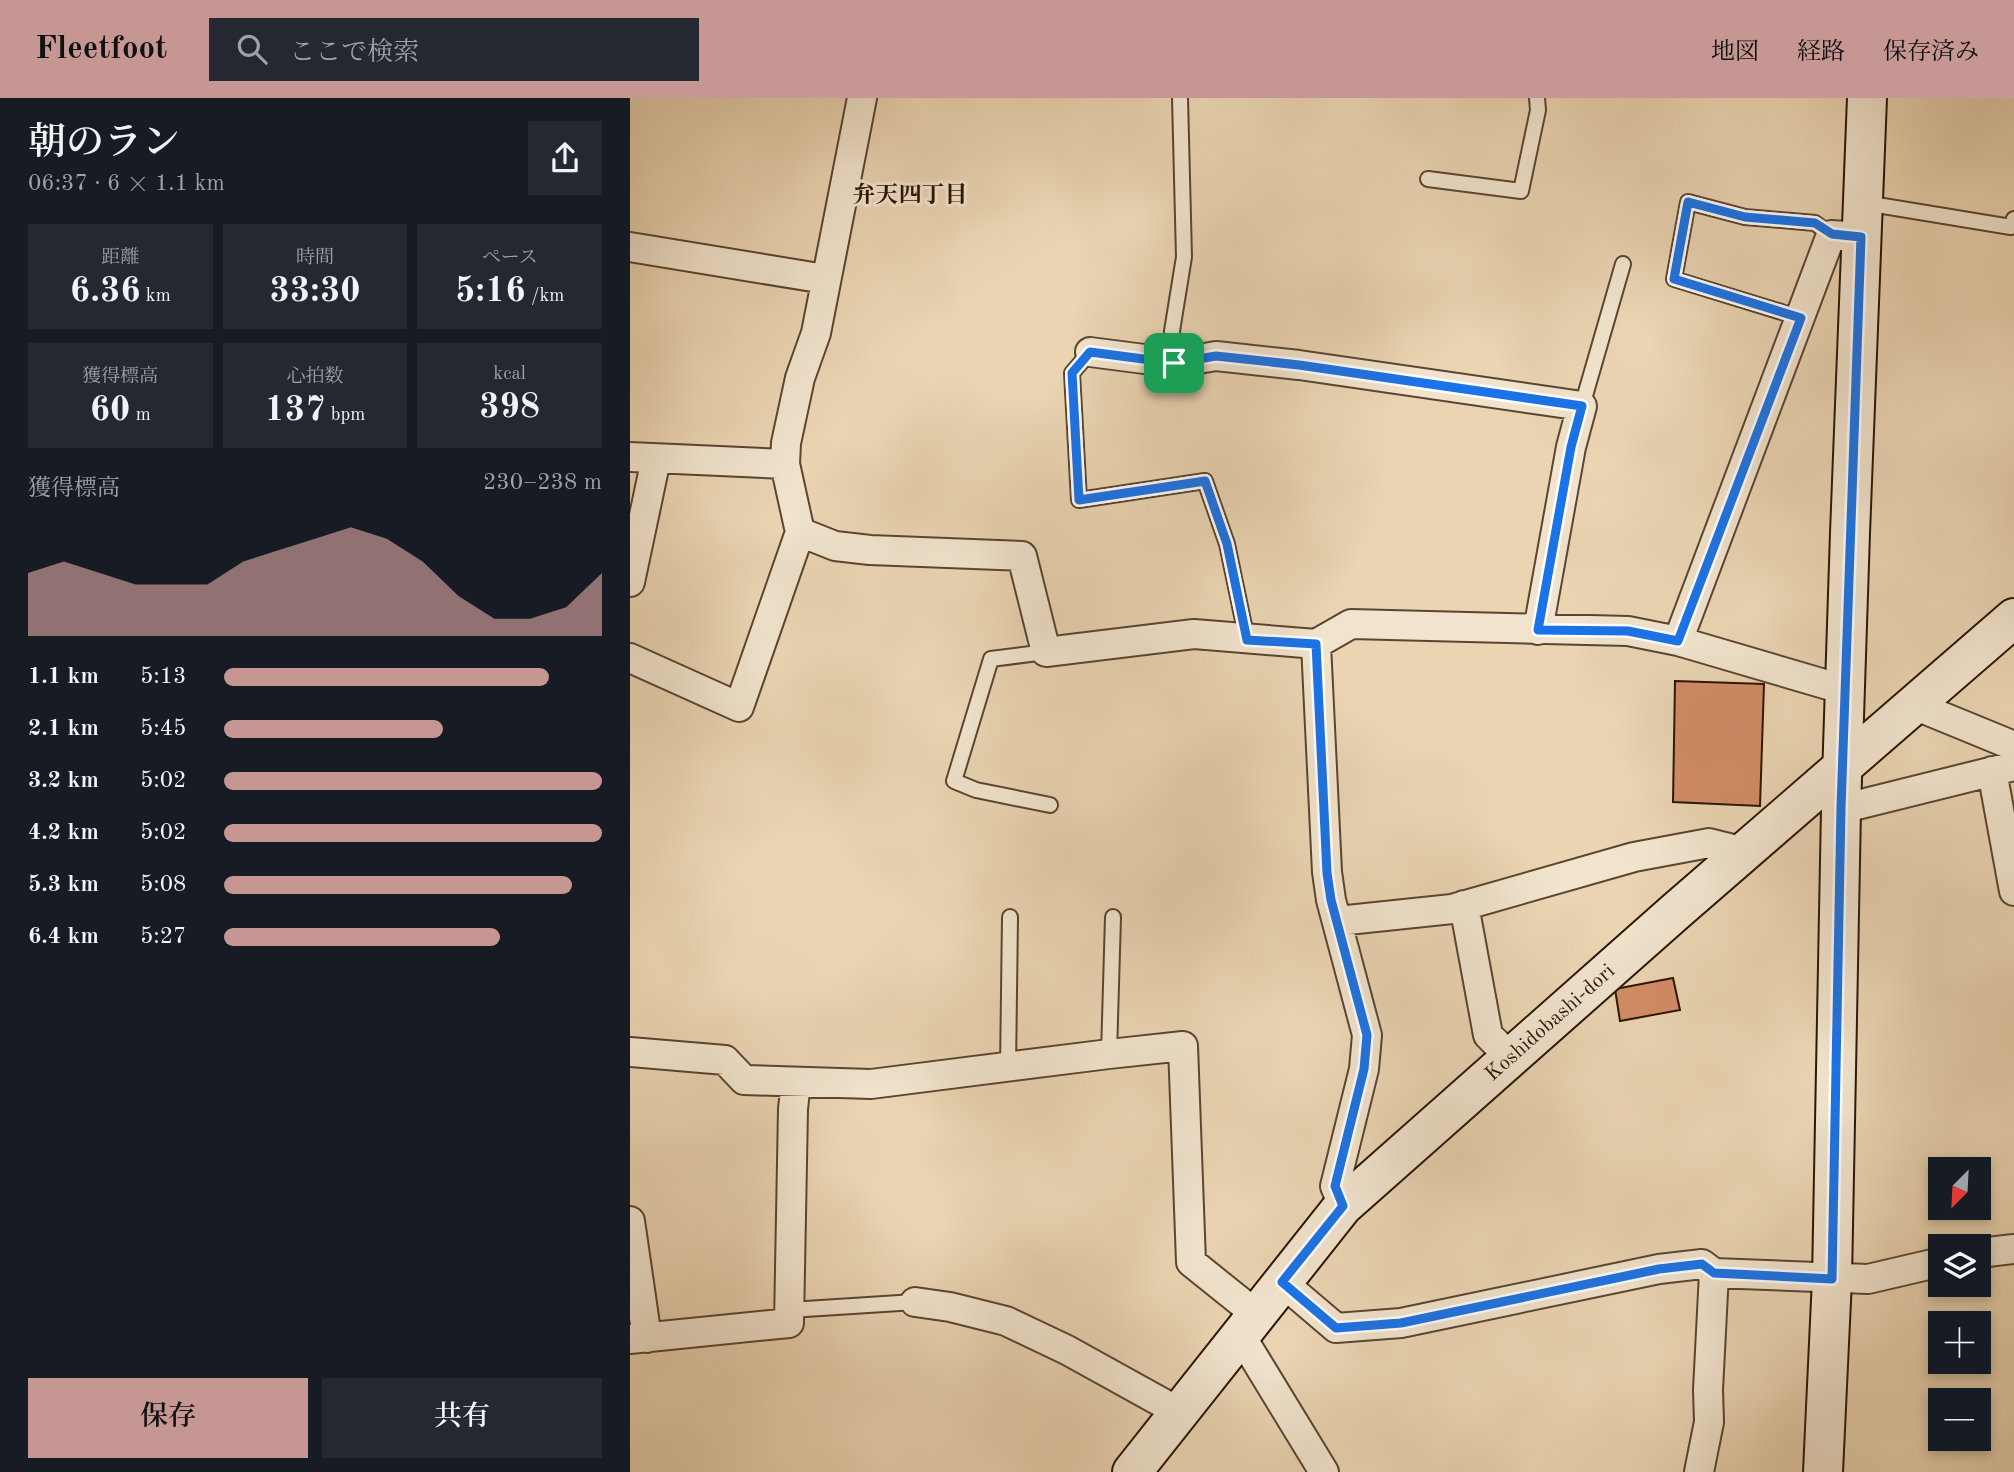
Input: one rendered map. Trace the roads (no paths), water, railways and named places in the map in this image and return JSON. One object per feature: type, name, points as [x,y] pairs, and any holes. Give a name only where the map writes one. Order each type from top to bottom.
[{"type":"main road","points":[[1823,1472],[1832,1279],[1852,225],[1867,98]]},
{"type":"main road","name":"Koshidobashi-dori","points":[[1143,1466],[1180,1412],[1343,1206],[2014,618]]},
{"type":"street","points":[[630,658],[739,707],[800,532],[785,464],[786,443],[800,378],[816,334],[862,98]]},
{"type":"street","points":[[1678,641],[1801,318],[1852,225]]},
{"type":"street","points":[[630,247],[825,279]]},
{"type":"street","points":[[1090,352],[1174,363],[1216,356],[1230,357],[1582,406],[1571,447],[1538,630]]},
{"type":"street","points":[[630,582],[643,458],[785,464]]},
{"type":"street","points":[[800,532],[835,546],[870,550],[1022,556],[1046,652],[1194,634],[1316,644],[1351,624],[1628,631],[1678,641],[1845,690]]},
{"type":"street","points":[[1316,644],[1327,873],[1331,900],[1367,1035],[1364,1069],[1335,1186],[1343,1206]]},
{"type":"street","points":[[1914,705],[2014,746]]},
{"type":"street","points":[[1841,808],[2003,769],[2014,891]]},
{"type":"street","points":[[1338,921],[1452,909],[1634,857],[1709,844],[1745,852]]},
{"type":"street","points":[[1464,905],[1488,1035],[1510,1057]]},
{"type":"street","points":[[630,1052],[725,1060],[744,1080],[871,1084],[1184,1046],[1191,1262],[1249,1325],[1324,1472]]},
{"type":"street","points":[[630,1221],[639,1338],[789,1323],[793,1109],[796,1082]]},
{"type":"street","points":[[1991,1252],[2014,1249]]},
{"type":"street","points":[[1282,1282],[1336,1328],[1401,1323],[1659,1269],[1702,1264],[1714,1273],[1832,1279],[1868,1279],[1928,1265]]},
{"type":"street","points":[[1699,1472],[1709,1422],[1714,1273]]},
{"type":"street","points":[[915,1302],[950,1307],[1006,1321],[1067,1350],[1180,1412]]},
{"type":"lane","points":[[1174,363],[1172,331],[1184,257],[1180,98]]},
{"type":"lane","points":[[1428,179],[1521,191],[1538,110],[1537,98]]},
{"type":"lane","points":[[1801,318],[1674,279],[1688,202],[1745,217],[1852,225],[2011,227],[2014,219]]},
{"type":"lane","points":[[1582,406],[1623,264]]},
{"type":"lane","points":[[1090,352],[1072,373],[1079,500],[1205,481],[1227,544],[1247,640]]},
{"type":"lane","points":[[1046,652],[991,659],[954,781],[976,790],[1050,805]]},
{"type":"lane","points":[[1109,1054],[1113,917]]},
{"type":"lane","points":[[1008,1068],[1010,918]]},
{"type":"lane","points":[[790,1310],[915,1302]]},
{"type":"district","name":"弁天四丁目","points":[[910,195]]}]
